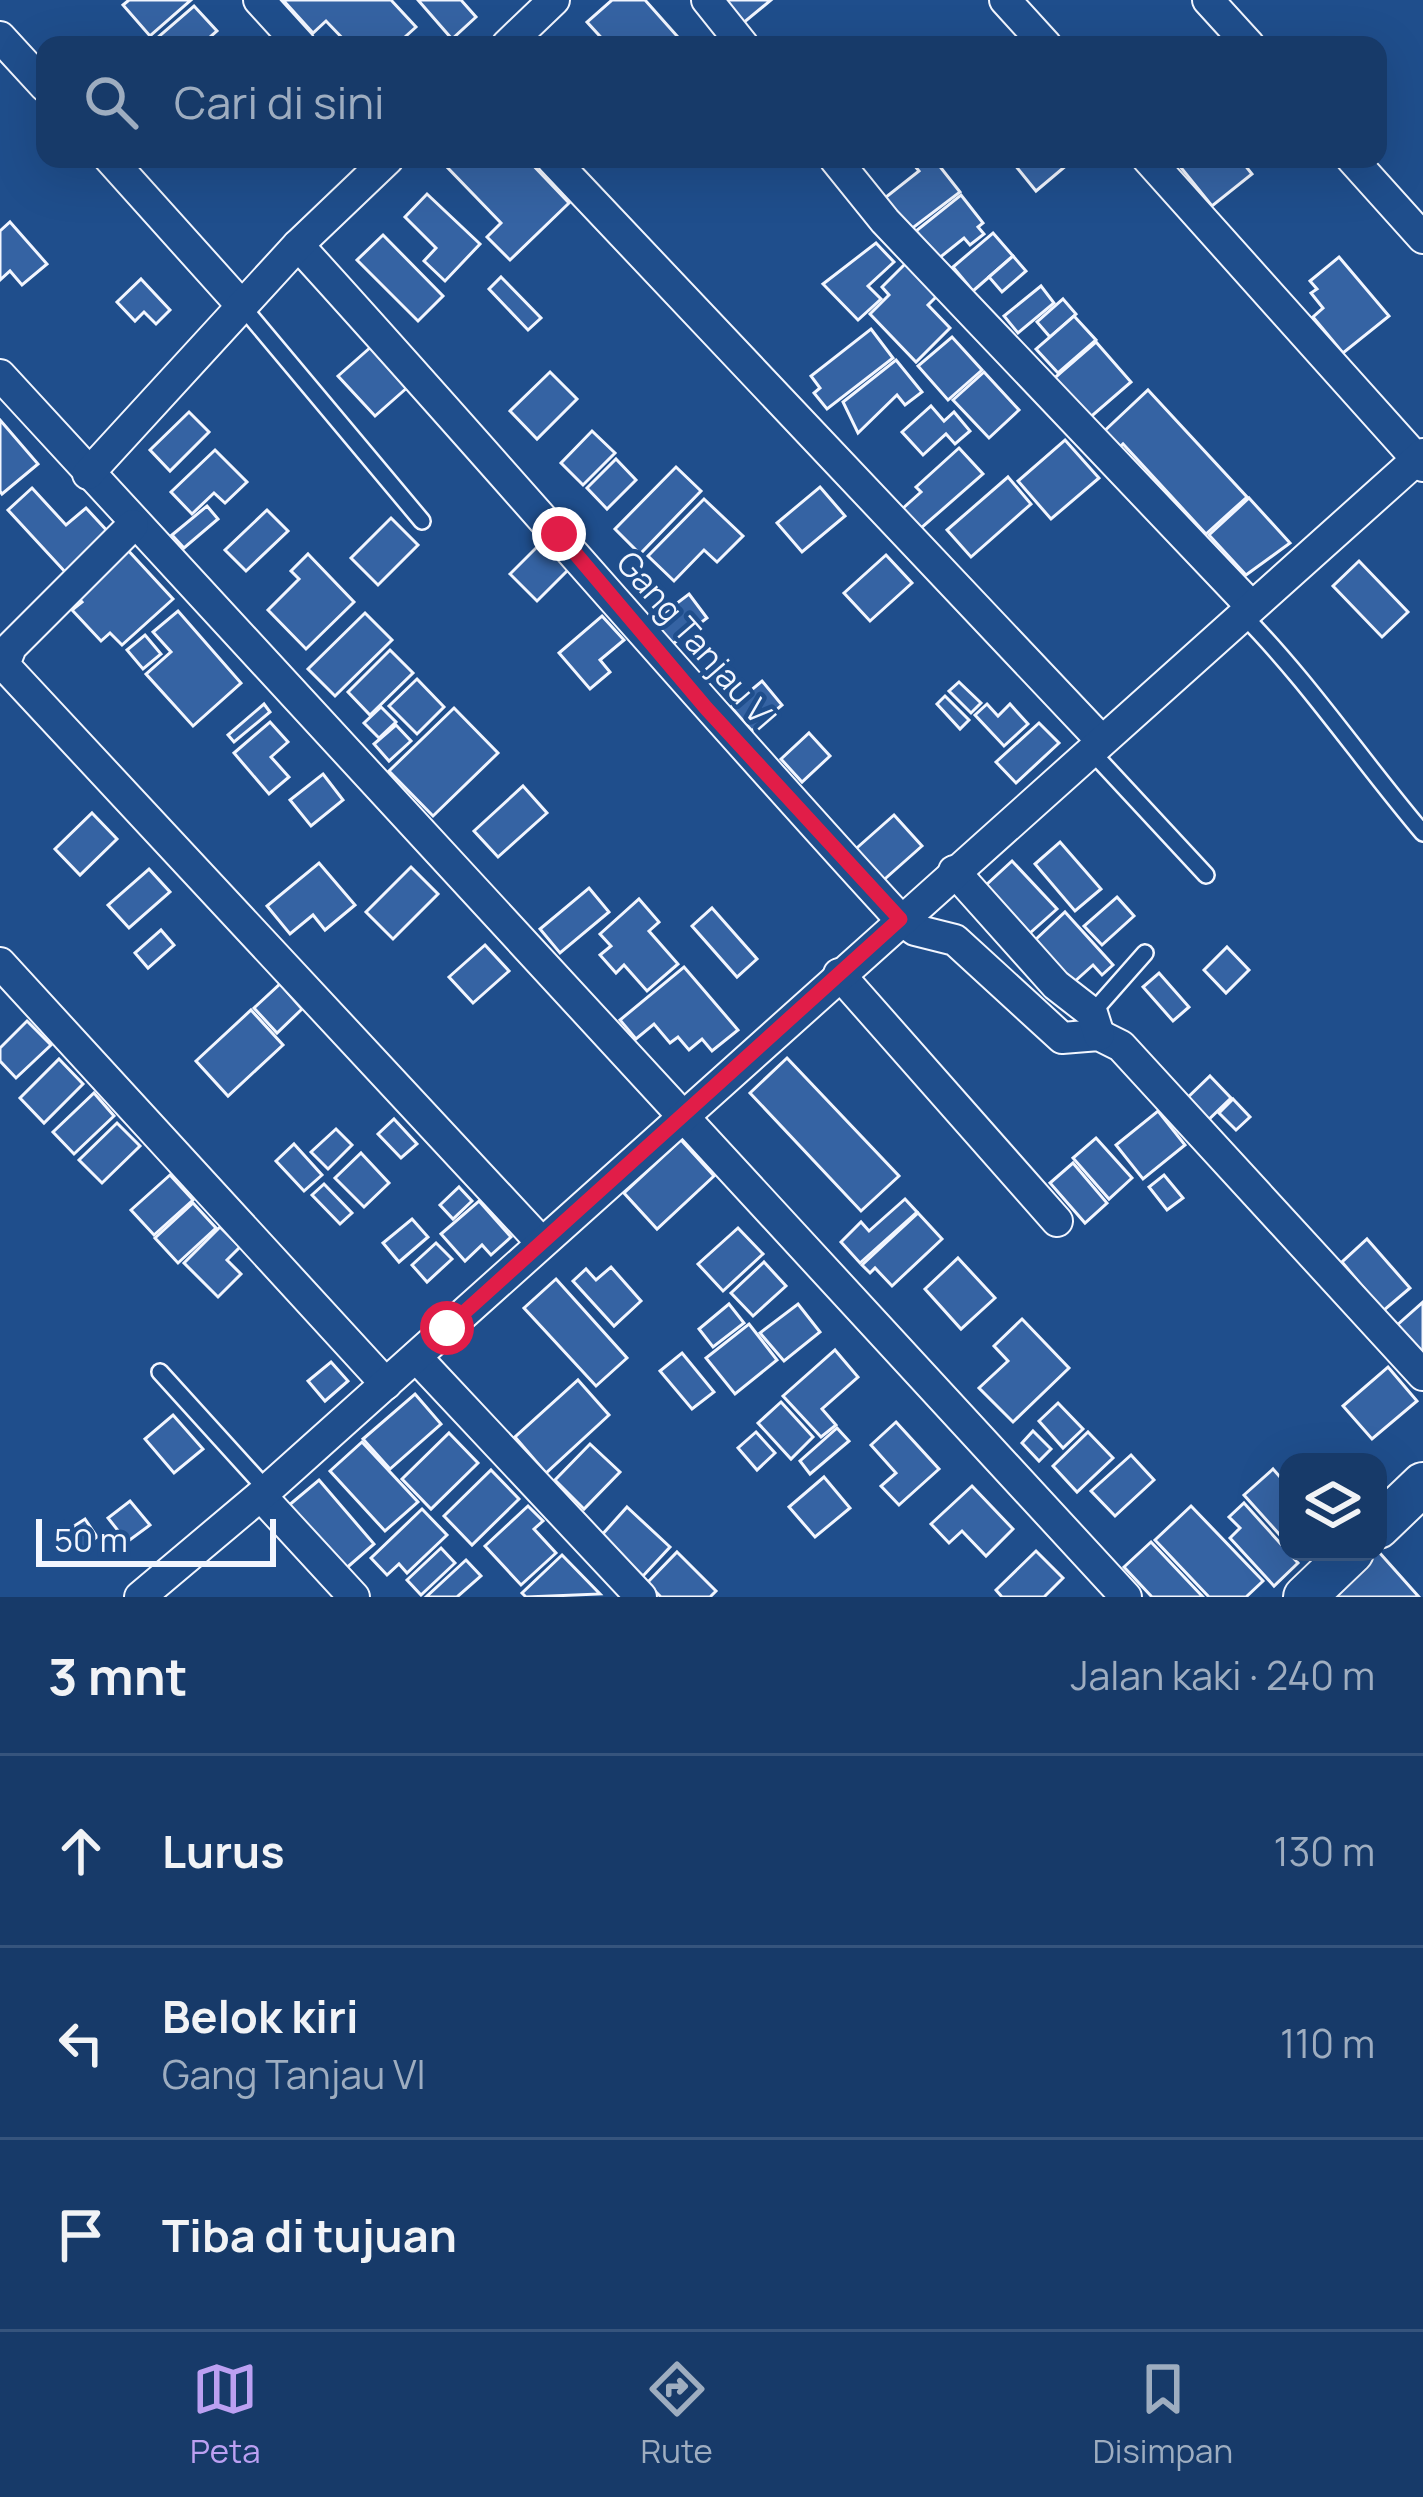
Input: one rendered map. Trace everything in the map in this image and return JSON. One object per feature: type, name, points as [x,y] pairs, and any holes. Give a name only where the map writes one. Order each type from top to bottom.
[{"type":"street","points":[[259,0],[292,36]]},
{"type":"street","points":[[707,0],[736,36]]},
{"type":"street","points":[[1005,0],[1038,36]]},
{"type":"street","points":[[1208,0],[1241,36]]},
{"type":"street","points":[[514,36],[537,6]]},
{"type":"street","points":[[0,37],[36,76]]},
{"type":"street","points":[[118,168],[242,306]]},
{"type":"street","points":[[88,474],[298,245],[379,168]]},
{"type":"street","points":[[569,168],[1095,745]]},
{"type":"street","points":[[842,168],[1245,609]]},
{"type":"street","points":[[140,1597],[386,1384],[1245,609],[1421,460],[1156,168]]},
{"type":"street","points":[[1360,168],[1423,238]]},
{"type":"street","name":"Gang Tanjau VI","points":[[298,245],[530,500],[706,708],[900,919]]},
{"type":"street","points":[[0,375],[133,525],[684,1113],[1126,1597]]},
{"type":"street","points":[[133,525],[1,660],[541,1242]]},
{"type":"street","points":[[954,871],[1423,1375]]},
{"type":"street","points":[[900,919],[916,930],[955,940],[1062,1038],[1096,1024]]},
{"type":"street","points":[[0,963],[386,1384]]},
{"type":"street","points":[[839,974],[1057,1221]]},
{"type":"street","points":[[416,1357],[641,1597]]},
{"type":"street","points":[[1387,1518],[1423,1484]]},
{"type":"street","points":[[264,1493],[354,1597]]},
{"type":"street","points":[[1305,1597],[1343,1561]]},
{"type":"lane","points":[[242,306],[422,521]]},
{"type":"lane","points":[[1245,609],[1301,675],[1341,737],[1423,832]]},
{"type":"lane","points":[[1095,745],[1206,875]]},
{"type":"lane","points":[[1096,1024],[1144,952]]},
{"type":"lane","points":[[160,1372],[264,1493]]},
{"type":"building","points":[[129,0],[191,0],[150,36],[123,5]]},
{"type":"building","points":[[283,0],[391,0],[416,27],[406,36],[340,36],[326,21],[313,33]]},
{"type":"building","points":[[418,0],[461,0],[476,17],[449,36]]},
{"type":"building","points":[[612,0],[645,0],[677,36],[600,36],[587,22]]},
{"type":"building","points":[[722,0],[771,0],[742,24]]},
{"type":"building","points":[[194,6],[217,31],[211,36],[159,36]]},
{"type":"building","points":[[448,168],[536,168],[569,203],[510,260],[487,237],[501,223]]},
{"type":"building","points":[[916,168],[941,168],[960,192],[906,233],[881,201],[919,171]]},
{"type":"building","points":[[1017,168],[1063,168],[1036,191]]},
{"type":"building","points":[[1181,168],[1247,168],[1252,174],[1212,206]]},
{"type":"building","points":[[427,194],[480,244],[445,281],[424,261],[436,248],[405,217]]},
{"type":"building","points":[[961,195],[983,223],[978,227],[984,234],[970,245],[964,238],[938,259],[916,231]]},
{"type":"building","points":[[10,222],[47,264],[22,285],[10,271],[0,280],[0,231]]},
{"type":"building","points":[[993,233],[1013,256],[973,291],[953,267]]},
{"type":"building","points":[[383,235],[443,296],[418,321],[357,260]]},
{"type":"building","points":[[876,243],[894,262],[868,286],[881,299],[858,320],[823,284]]},
{"type":"building","points":[[1013,256],[1026,271],[1002,292],[989,277]]},
{"type":"building","points":[[1339,257],[1389,316],[1343,353],[1313,317],[1323,308],[1311,293],[1317,289],[1310,281]]},
{"type":"building","points":[[905,264],[937,296],[928,305],[950,328],[916,362],[870,314],[889,295],[882,287]]},
{"type":"building","points":[[501,277],[541,318],[528,330],[489,289]]},
{"type":"building","points":[[141,279],[170,310],[156,324],[144,312],[135,321],[117,302]]},
{"type":"building","points":[[1041,286],[1054,303],[1018,333],[1004,316]]},
{"type":"building","points":[[1063,299],[1076,314],[1050,337],[1037,322]]},
{"type":"building","points":[[1074,316],[1096,340],[1058,373],[1036,349]]},
{"type":"building","points":[[871,329],[893,358],[827,409],[814,393],[820,388],[811,376]]},
{"type":"building","points":[[952,337],[982,370],[948,400],[918,366]]},
{"type":"building","points":[[1096,342],[1131,382],[1086,421],[1051,381]]},
{"type":"building","points":[[372,346],[409,386],[375,416],[338,376]]},
{"type":"building","points":[[896,360],[922,392],[905,405],[897,395],[858,433],[843,402]]},
{"type":"building","points":[[550,372],[577,399],[537,439],[510,411]]},
{"type":"building","points":[[984,372],[1019,410],[989,438],[953,400]]},
{"type":"building","points":[[1148,390],[1247,497],[1206,534],[1123,444],[1114,453],[1099,436]]},
{"type":"building","points":[[931,406],[944,421],[954,412],[970,431],[955,444],[946,434],[923,455],[902,432]]},
{"type":"building","points":[[189,412],[209,432],[170,471],[150,450]]},
{"type":"building","points":[[0,420],[38,464],[2,494],[0,491]]},
{"type":"building","points":[[592,431],[615,453],[583,485],[561,463]]},
{"type":"building","points":[[1065,440],[1099,478],[1051,519],[1018,481]]},
{"type":"building","points":[[959,448],[983,474],[920,529],[902,509],[921,492],[916,487]]},
{"type":"building","points":[[215,450],[247,482],[225,503],[214,493],[192,514],[171,492]]},
{"type":"building","points":[[616,459],[636,480],[607,509],[587,488]]},
{"type":"building","points":[[676,467],[701,491],[640,554],[615,529]]},
{"type":"building","points":[[1008,477],[1031,504],[971,557],[947,530]]},
{"type":"building","points":[[820,487],[845,516],[802,552],[777,523]]},
{"type":"building","points":[[32,488],[66,525],[86,508],[110,534],[67,574],[8,510]]},
{"type":"building","points":[[1249,498],[1290,543],[1246,575],[1209,535]]},
{"type":"building","points":[[704,499],[743,536],[717,562],[704,550],[674,581],[648,556]]},
{"type":"building","points":[[207,506],[218,519],[184,548],[172,535]]},
{"type":"building","points":[[267,510],[288,531],[246,571],[225,550]]},
{"type":"building","points":[[391,518],[418,545],[378,585],[351,558]]},
{"type":"building","points":[[550,534],[577,561],[537,601],[510,574]]},
{"type":"building","points":[[125,547],[173,599],[122,645],[110,633],[101,641],[72,610],[82,602],[74,593]]},
{"type":"building","points":[[308,554],[354,602],[306,649],[268,610],[299,579],[291,571]]},
{"type":"building","points":[[886,555],[912,583],[870,621],[844,593]]},
{"type":"building","points":[[1359,561],[1408,612],[1382,637],[1333,586]]},
{"type":"building","points":[[689,594],[707,618],[665,650],[647,626]]},
{"type":"building","points":[[178,611],[241,683],[193,726],[146,674],[171,652],[153,632]]},
{"type":"building","points":[[365,613],[392,640],[335,696],[308,669]]},
{"type":"building","points":[[602,616],[624,640],[600,660],[610,672],[590,689],[559,653]]},
{"type":"building","points":[[145,635],[161,654],[143,669],[127,650]]},
{"type":"building","points":[[390,650],[413,673],[370,715],[348,692]]},
{"type":"building","points":[[417,679],[444,707],[417,734],[389,706]]},
{"type":"building","points":[[762,681],[782,705],[752,731],[731,707]]},
{"type":"building","points":[[959,682],[981,703],[971,713],[949,691]]},
{"type":"building","points":[[945,696],[969,720],[960,729],[937,704]]},
{"type":"building","points":[[264,704],[270,712],[234,742],[228,735]]},
{"type":"building","points":[[987,704],[998,716],[1010,704],[1028,724],[1004,746],[975,715]]},
{"type":"building","points":[[381,707],[396,722],[379,738],[364,723]]},
{"type":"building","points":[[454,708],[498,753],[433,816],[389,771]]},
{"type":"building","points":[[270,722],[288,742],[271,757],[289,777],[269,794],[234,753]]},
{"type":"building","points":[[1039,723],[1059,743],[1016,783],[996,762]]},
{"type":"building","points":[[396,725],[411,741],[389,761],[374,744]]},
{"type":"building","points":[[809,733],[830,756],[802,782],[781,759]]},
{"type":"building","points":[[323,774],[343,800],[311,826],[290,800]]},
{"type":"building","points":[[523,786],[547,813],[498,857],[474,831]]},
{"type":"building","points":[[92,813],[117,839],[80,875],[55,849]]},
{"type":"building","points":[[894,815],[922,846],[878,885],[850,854]]},
{"type":"building","points":[[1060,842],[1101,889],[1075,911],[1035,864]]},
{"type":"building","points":[[1012,861],[1057,909],[1030,933],[986,885]]},
{"type":"building","points":[[319,863],[355,905],[325,930],[313,915],[290,934],[267,906]]},
{"type":"building","points":[[411,867],[438,894],[393,939],[366,912]]},
{"type":"building","points":[[149,869],[170,892],[129,928],[108,905]]},
{"type":"building","points":[[589,888],[609,912],[560,953],[540,929]]},
{"type":"building","points":[[1117,897],[1134,916],[1102,945],[1084,926]]},
{"type":"building","points":[[639,899],[659,922],[649,931],[678,964],[647,991],[624,965],[616,973],[600,955],[611,946],[600,934]]},
{"type":"building","points":[[712,908],[757,959],[737,977],[692,926]]},
{"type":"building","points":[[1065,912],[1113,965],[1102,975],[1093,965],[1073,983],[1034,941]]},
{"type":"building","points":[[161,930],[174,945],[148,968],[135,953]]},
{"type":"building","points":[[485,945],[509,971],[473,1003],[449,977]]},
{"type":"building","points":[[1227,947],[1249,970],[1226,993],[1204,970]]},
{"type":"building","points":[[684,967],[738,1030],[712,1051],[702,1039],[689,1050],[678,1037],[670,1043],[654,1024],[636,1039],[620,1020]]},
{"type":"building","points":[[1159,973],[1189,1007],[1173,1021],[1143,987]]},
{"type":"building","points":[[280,984],[302,1009],[277,1033],[254,1008]]},
{"type":"building","points":[[251,1010],[283,1045],[228,1096],[196,1061]]},
{"type":"building","points":[[27,1021],[51,1045],[16,1078],[0,1061],[0,1048]]},
{"type":"building","points":[[787,1058],[899,1176],[861,1211],[750,1093]]},
{"type":"building","points":[[59,1059],[83,1084],[44,1123],[20,1098]]},
{"type":"building","points":[[1210,1076],[1231,1098],[1203,1125],[1182,1103]]},
{"type":"building","points":[[94,1093],[114,1116],[74,1154],[53,1132]]},
{"type":"building","points":[[1233,1099],[1250,1117],[1236,1130],[1219,1113]]},
{"type":"building","points":[[1158,1111],[1185,1145],[1143,1179],[1116,1145]]},
{"type":"building","points":[[394,1119],[417,1144],[401,1158],[378,1134]]},
{"type":"building","points":[[117,1123],[140,1146],[102,1183],[79,1160]]},
{"type":"building","points":[[336,1129],[352,1145],[328,1169],[311,1152]]},
{"type":"building","points":[[1096,1138],[1132,1178],[1109,1199],[1073,1158]]},
{"type":"building","points":[[681,1140],[714,1176],[657,1229],[624,1193]]},
{"type":"building","points":[[294,1144],[322,1175],[304,1191],[276,1161]]},
{"type":"building","points":[[361,1153],[389,1183],[364,1207],[335,1178]]},
{"type":"building","points":[[1073,1163],[1107,1203],[1085,1223],[1050,1183]]},
{"type":"building","points":[[170,1175],[193,1200],[154,1235],[131,1210]]},
{"type":"building","points":[[1164,1175],[1183,1198],[1167,1210],[1149,1187]]},
{"type":"building","points":[[324,1184],[352,1213],[340,1224],[312,1195]]},
{"type":"building","points":[[459,1187],[472,1201],[453,1219],[440,1205]]},
{"type":"building","points":[[905,1199],[917,1212],[860,1263],[841,1242],[861,1222],[869,1231]]},
{"type":"building","points":[[479,1201],[511,1237],[491,1255],[482,1245],[465,1261],[441,1234]]},
{"type":"building","points":[[193,1203],[216,1228],[178,1263],[155,1238]]},
{"type":"building","points":[[918,1213],[942,1239],[892,1286],[875,1268],[870,1273],[862,1265]]},
{"type":"building","points":[[412,1219],[428,1237],[399,1262],[383,1243]]},
{"type":"building","points":[[220,1227],[240,1247],[227,1260],[241,1274],[218,1297],[184,1263]]},
{"type":"building","points":[[738,1228],[763,1254],[723,1291],[698,1264]]},
{"type":"building","points":[[1367,1239],[1410,1288],[1383,1311],[1342,1262]]},
{"type":"building","points":[[436,1243],[452,1259],[427,1282],[412,1265]]},
{"type":"building","points":[[958,1258],[995,1298],[961,1329],[925,1289]]},
{"type":"building","points":[[764,1262],[786,1286],[753,1316],[731,1293]]},
{"type":"building","points":[[611,1267],[641,1301],[614,1326],[573,1281],[586,1269],[596,1280]]},
{"type":"building","points":[[556,1279],[627,1358],[596,1386],[524,1308]]},
{"type":"building","points":[[1423,1302],[1423,1356],[1396,1326]]},
{"type":"building","points":[[729,1304],[744,1323],[713,1347],[699,1329]]},
{"type":"building","points":[[798,1304],[820,1332],[784,1361],[760,1333]]},
{"type":"building","points":[[1022,1319],[1069,1368],[1013,1422],[979,1388],[1008,1361],[994,1346]]},
{"type":"building","points":[[749,1324],[777,1360],[735,1394],[706,1358]]},
{"type":"building","points":[[835,1350],[858,1377],[822,1409],[836,1425],[821,1437],[783,1396]]},
{"type":"building","points":[[682,1353],[714,1392],[692,1409],[660,1371]]},
{"type":"building","points":[[331,1362],[348,1381],[325,1401],[308,1381]]},
{"type":"building","points":[[1388,1367],[1417,1401],[1372,1439],[1343,1406]]},
{"type":"building","points":[[578,1380],[609,1415],[546,1473],[515,1437]]},
{"type":"building","points":[[415,1394],[441,1424],[390,1469],[363,1439]]},
{"type":"building","points":[[781,1402],[813,1437],[791,1459],[758,1423]]},
{"type":"building","points":[[1058,1403],[1083,1429],[1063,1448],[1039,1421]]},
{"type":"building","points":[[173,1415],[203,1449],[174,1473],[145,1439]]},
{"type":"building","points":[[896,1422],[939,1469],[899,1505],[881,1486],[896,1473],[871,1445]]},
{"type":"building","points":[[837,1428],[849,1441],[810,1474],[800,1461]]},
{"type":"building","points":[[1033,1431],[1051,1449],[1039,1461],[1022,1443]]},
{"type":"building","points":[[756,1432],[775,1453],[757,1470],[738,1448]]},
{"type":"building","points":[[1088,1432],[1113,1458],[1077,1492],[1053,1466]]},
{"type":"building","points":[[449,1433],[478,1463],[431,1509],[402,1479]]},
{"type":"building","points":[[362,1442],[418,1502],[385,1531],[330,1471]]},
{"type":"building","points":[[590,1444],[620,1472],[584,1509],[555,1480]]},
{"type":"building","points":[[1131,1455],[1154,1480],[1115,1516],[1091,1491]]},
{"type":"building","points":[[1273,1469],[1279,1476],[1279,1534],[1244,1495]]},
{"type":"building","points":[[491,1470],[519,1499],[472,1545],[444,1516]]},
{"type":"building","points":[[824,1477],[850,1508],[815,1537],[789,1507]]},
{"type":"building","points":[[319,1480],[374,1544],[343,1571],[288,1506]]},
{"type":"building","points":[[972,1486],[1013,1529],[986,1556],[962,1531],[949,1543],[931,1524]]},
{"type":"building","points":[[130,1501],[150,1525],[127,1542],[108,1518]]},
{"type":"building","points":[[1244,1503],[1279,1542],[1279,1561],[1298,1563],[1274,1586],[1230,1538],[1240,1528],[1229,1517]]},
{"type":"building","points":[[528,1506],[543,1521],[534,1529],[556,1553],[521,1585],[485,1546]]},
{"type":"building","points":[[1191,1506],[1263,1581],[1246,1597],[1209,1597],[1155,1540]]},
{"type":"building","points":[[627,1507],[670,1547],[643,1576],[600,1537]]},
{"type":"building","points":[[422,1509],[447,1535],[407,1573],[399,1564],[387,1575],[371,1558]]},
{"type":"building","points":[[85,1519],[97,1537],[81,1549],[68,1530]]},
{"type":"building","points":[[1151,1542],[1203,1597],[1152,1597],[1124,1567]]},
{"type":"building","points":[[441,1548],[455,1563],[421,1595],[407,1580]]},
{"type":"building","points":[[1036,1551],[1063,1578],[1044,1597],[1002,1597],[996,1590]]},
{"type":"building","points":[[677,1552],[716,1591],[710,1597],[661,1597],[647,1583]]},
{"type":"building","points":[[562,1555],[600,1594],[526,1597],[522,1593]]},
{"type":"building","points":[[466,1560],[481,1576],[457,1597],[426,1597]]},
{"type":"building","points":[[1367,1561],[1387,1561],[1419,1597],[1325,1597]]},
{"type":"route","points":[[447,1328],[900,919],[706,708],[559,534]]}]
